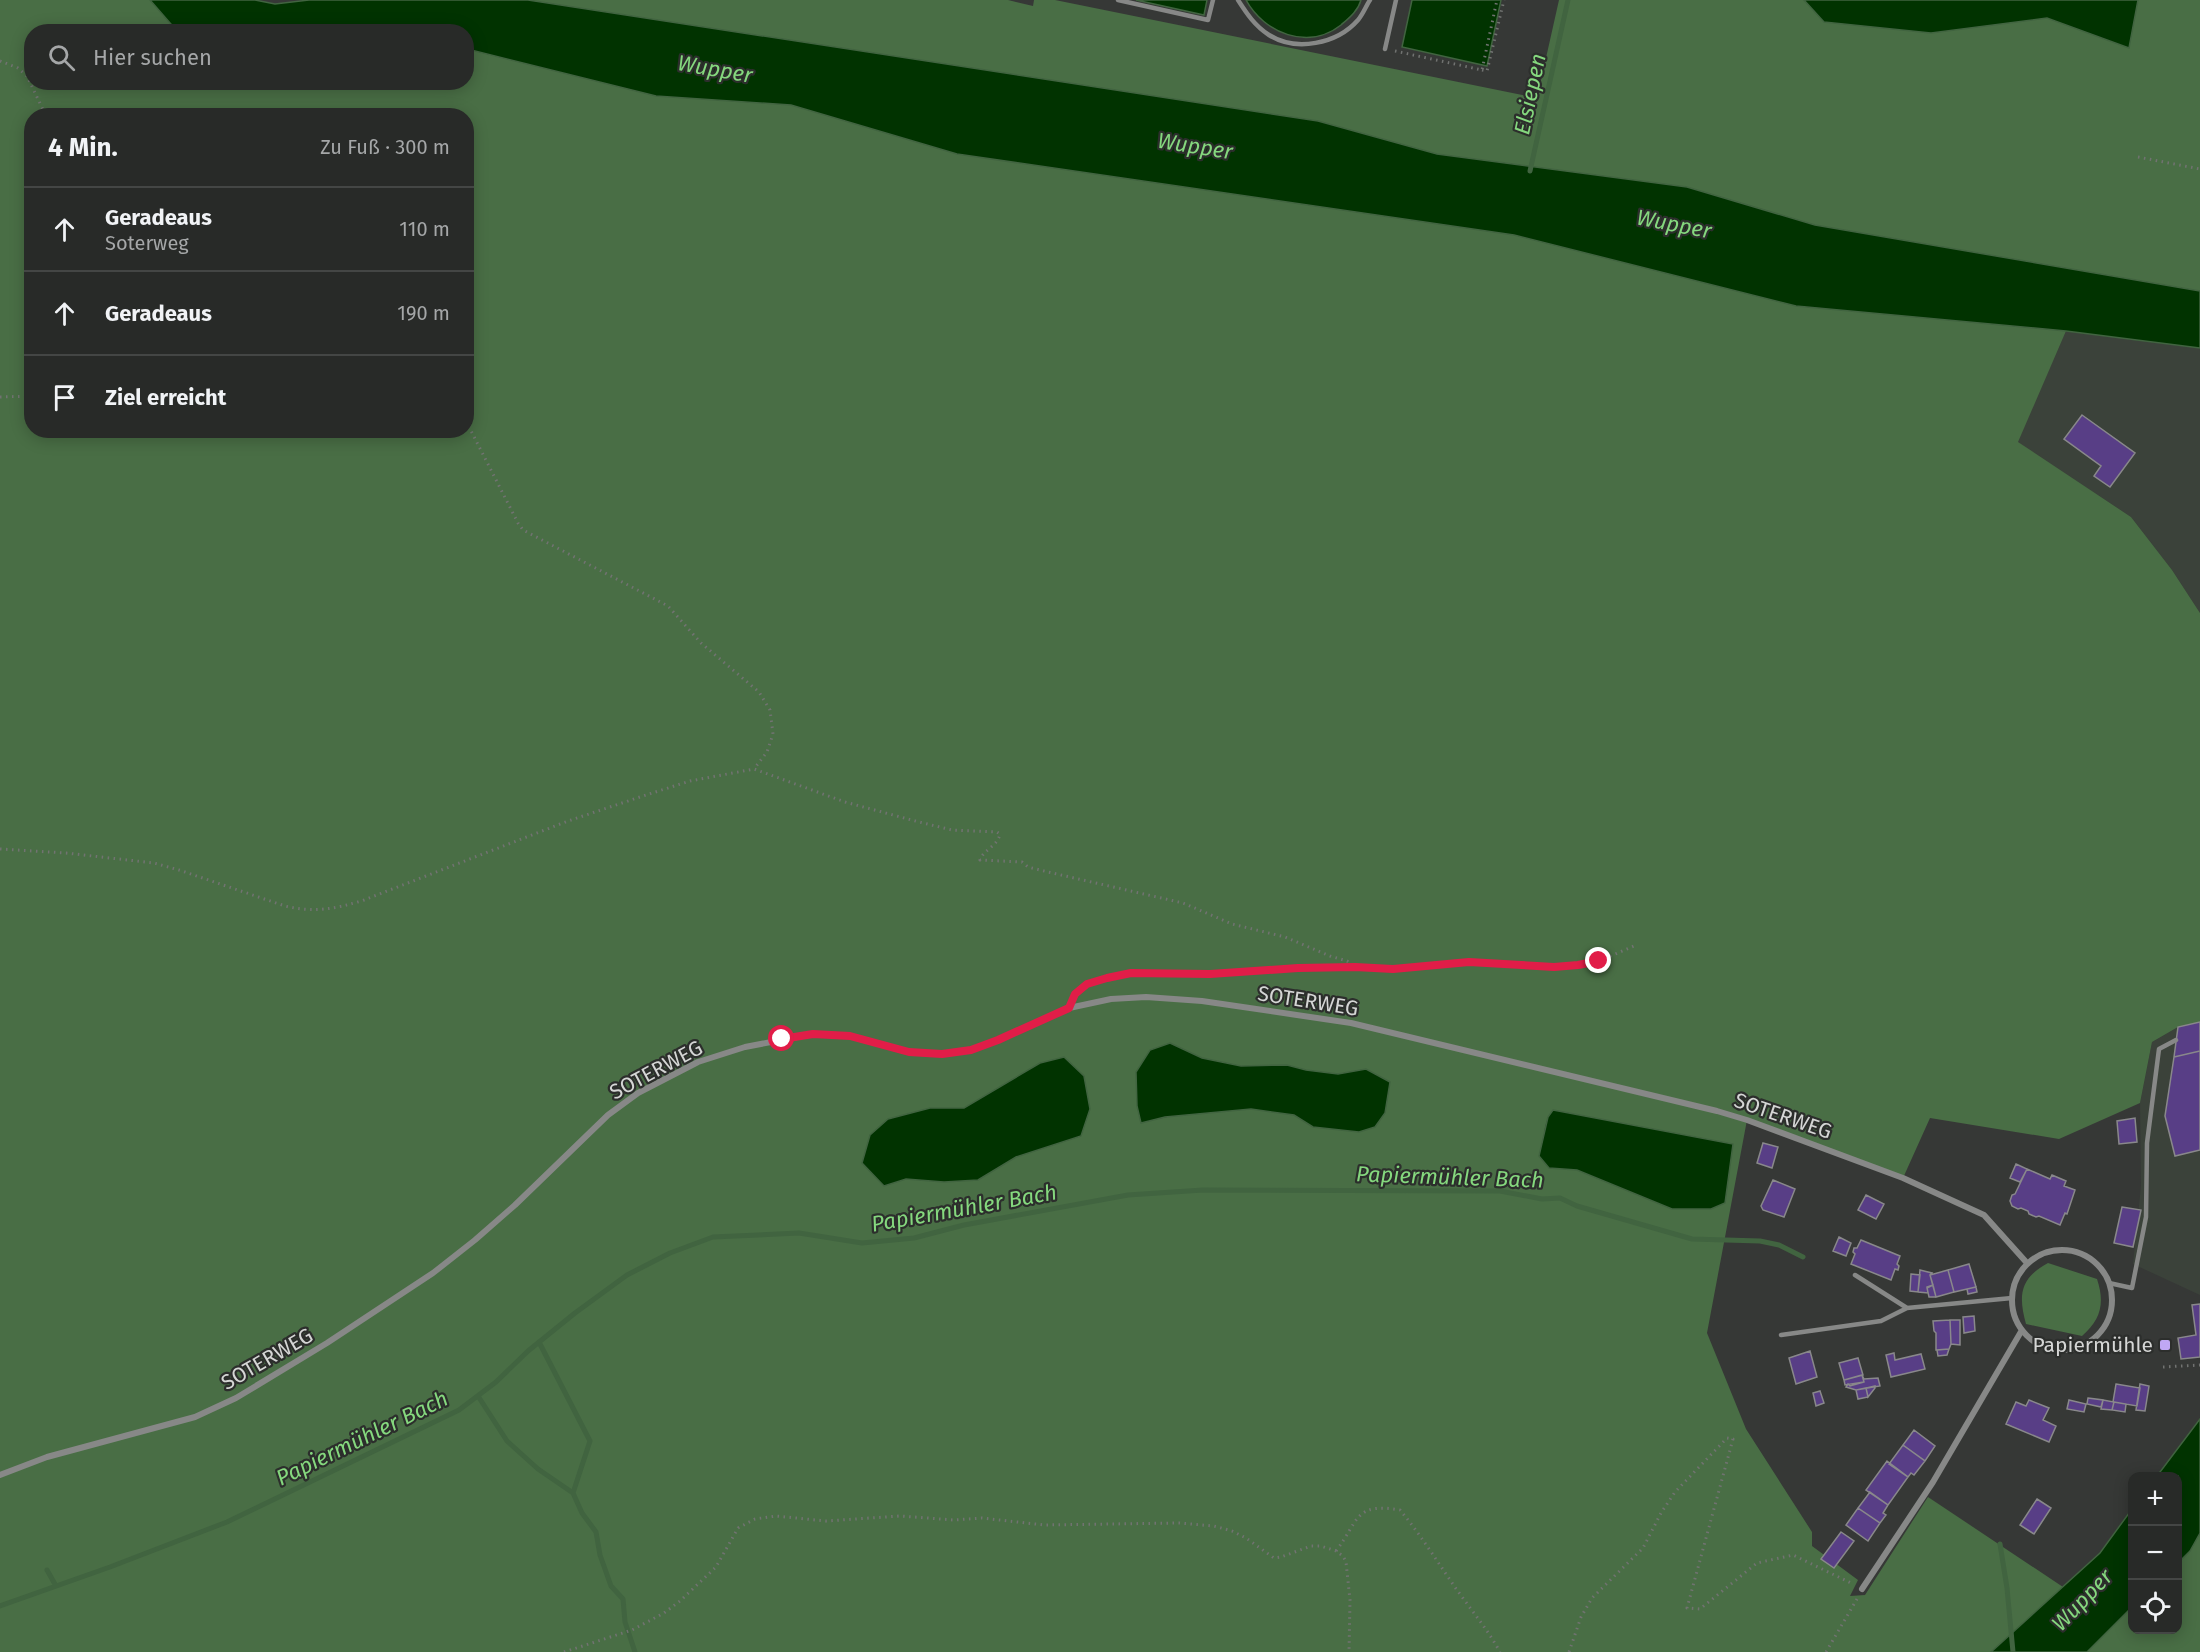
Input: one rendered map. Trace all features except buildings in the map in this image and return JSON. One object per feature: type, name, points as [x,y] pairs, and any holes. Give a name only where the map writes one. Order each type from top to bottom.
[{"type":"street","name":"SOTERWEG","points":[[0,1475],[47,1457],[195,1417],[236,1398],[327,1343],[433,1273],[515,1205],[608,1115],[638,1093],[698,1062],[745,1047],[813,1034],[850,1036],[909,1052],[942,1054],[971,1050],[1069,1008],[1111,999],[1146,997],[1202,1001],[1352,1023],[1717,1111],[1903,1178],[1983,1215],[2027,1263]]},
{"type":"street","points":[[2057,1250],[2074,1251],[2089,1257],[2101,1269],[2109,1283],[2112,1299],[2109,1315],[2102,1329],[2091,1340],[2077,1347],[2062,1350],[2047,1347],[2033,1340],[2022,1330],[2014,1315],[2012,1298],[2019,1273],[2027,1263],[2041,1254],[2057,1250]]},
{"type":"street","points":[[1862,1589],[1933,1482],[2022,1330]]},
{"type":"lane","points":[[1118,0],[1208,20],[1213,0]]},
{"type":"lane","points":[[1239,0],[1251,21],[1270,36],[1293,43],[1317,43],[1339,35],[1358,20],[1370,0]]},
{"type":"lane","points":[[1385,49],[1396,0]]},
{"type":"lane","points":[[2109,1283],[2132,1288],[2146,1217],[2147,1143],[2159,1049],[2176,1040]]},
{"type":"lane","points":[[1855,1275],[1907,1308]]},
{"type":"lane","points":[[1781,1335],[1881,1321],[1907,1308],[2012,1298]]},
{"type":"path","points":[[1482,70],[1497,0]]},
{"type":"path","points":[[1385,49],[1487,72],[1504,0]]},
{"type":"path","points":[[0,61],[18,68],[24,73]]},
{"type":"path","points":[[34,90],[42,108]]},
{"type":"path","points":[[2138,157],[2200,169]]},
{"type":"path","points":[[0,397],[24,396]]},
{"type":"path","points":[[474,436],[523,530],[668,606],[701,643],[764,697],[772,718],[772,734],[767,752],[754,769]]},
{"type":"path","points":[[0,849],[144,861],[179,870],[300,910],[332,909],[364,900],[568,821],[672,786],[754,769],[845,802],[919,822],[952,830],[998,832],[999,839],[982,855],[980,860],[1022,862],[1028,867],[1183,903],[1232,924],[1286,937],[1323,954],[1347,961],[1355,967]]},
{"type":"path","points":[[1069,1008],[1075,994],[1087,984],[1131,973],[1210,974],[1355,967],[1393,969],[1469,962],[1535,967],[1562,966],[1599,961],[1634,946]]},
{"type":"path","points":[[2163,1367],[2200,1365]]},
{"type":"path","points":[[1569,1652],[1581,1617],[1592,1598],[1642,1548],[1675,1492],[1727,1438],[1733,1439],[1687,1608],[1700,1609],[1757,1563],[1793,1555],[1862,1589],[1826,1652]]},
{"type":"path","points":[[1336,1551],[1356,1518],[1365,1511],[1389,1508],[1400,1510],[1426,1541],[1448,1577],[1492,1636],[1500,1652]]},
{"type":"path","points":[[564,1652],[632,1630],[664,1613],[716,1567],[738,1528],[766,1516],[845,1521],[912,1516],[954,1520],[982,1518],[1044,1525],[1190,1523],[1232,1531],[1274,1557],[1281,1557],[1311,1546],[1321,1546],[1336,1551],[1343,1556],[1346,1562],[1350,1600],[1349,1652]]},
{"type":"shaded area","points":[[0,0],[150,0],[171,24],[24,24],[24,90],[474,90],[474,51],[656,96],[791,105],[957,154],[1514,235],[1796,306],[2066,331],[2018,442],[2131,517],[2172,570],[2200,613],[2200,1022],[2178,1027],[2152,1042],[2140,1103],[2059,1139],[1930,1118],[1903,1178],[1747,1120],[1707,1333],[1746,1429],[1812,1532],[1812,1546],[1858,1580],[1850,1596],[1865,1595],[1928,1497],[2063,1587],[1992,1652],[0,1652]],"holes":[[[1170,1043],[1202,1058],[1241,1066],[1287,1065],[1338,1074],[1366,1069],[1313,1127],[1293,1115],[1276,1111],[1238,1109],[1197,1112],[1141,1123]],[[997,1091],[1081,1136],[1016,1157],[978,1180],[944,1182],[906,1179],[884,1186],[930,1108],[964,1108]],[[1553,1110],[1672,1209],[1577,1170],[1549,1168],[1544,1138],[1546,1124]]]},
{"type":"shaded area","points":[[528,0],[1008,0],[1033,6],[1034,0],[1055,0],[1537,98],[1559,0],[2200,0],[2200,291],[1815,225],[1687,187],[1437,154],[1318,121]]},
{"type":"shaded area","points":[[2066,331],[2200,348],[2200,613],[2172,570],[2131,517],[2017,442]]},
{"type":"shaded area","points":[[2200,1022],[2200,1295],[2133,1264],[2141,1186],[2140,1103],[2152,1042],[2178,1027]]},
{"type":"shaded area","points":[[2048,1263],[2097,1279],[2101,1296],[2100,1310],[2093,1324],[2082,1336],[2026,1324],[2022,1304],[2024,1288],[2032,1275]]},
{"type":"shaded area","points":[[2200,1533],[2200,1652],[2087,1652],[2128,1611],[2128,1634],[2182,1634],[2182,1559],[2190,1551]]},
{"type":"water","name":"Wupper","points":[[150,0],[255,0],[275,4],[309,0],[528,0],[1318,121],[1437,154],[1687,187],[1815,225],[2200,291],[2200,348],[2066,331],[1796,306],[1514,235],[957,154],[791,105],[656,96],[474,51],[474,24],[171,24]]},
{"type":"water","points":[[1136,0],[1207,0],[1204,15]]},
{"type":"water","points":[[1246,0],[1361,0],[1355,11],[1341,25],[1328,33],[1315,37],[1301,37],[1288,35],[1275,29],[1254,12]]},
{"type":"water","points":[[1412,0],[1501,0],[1487,66],[1402,47]]},
{"type":"water","points":[[1804,0],[2138,0],[2129,48],[2047,18],[1931,33],[1824,22]]},
{"type":"water","points":[[1170,1043],[1202,1058],[1241,1066],[1287,1065],[1338,1074],[1366,1069],[1390,1082],[1385,1113],[1375,1127],[1359,1132],[1313,1127],[1294,1115],[1251,1109],[1165,1117],[1141,1123],[1137,1106],[1136,1072],[1150,1050]]},
{"type":"water","points":[[1064,1057],[1084,1076],[1090,1109],[1081,1136],[1016,1157],[978,1180],[944,1182],[906,1179],[884,1186],[862,1163],[870,1135],[888,1119],[930,1108],[964,1108],[1040,1063]]},
{"type":"water","points":[[1553,1110],[1733,1144],[1725,1203],[1711,1209],[1672,1209],[1577,1170],[1549,1168],[1539,1156],[1548,1117]]},
{"type":"water","points":[[2200,1419],[2200,1533],[2190,1551],[2182,1559],[2182,1472],[2160,1472]]},
{"type":"water","name":"Wupper","points":[[2128,1514],[2128,1611],[2087,1652],[1991,1652],[2100,1553]]},
{"type":"waterway","name":"Elsiepen","points":[[1530,171],[1568,0]]},
{"type":"waterway","name":"Papiermühler Bach","points":[[0,1606],[227,1522],[459,1410],[496,1382],[528,1351],[575,1313],[627,1275],[670,1253],[713,1237],[799,1233],[862,1243],[914,1238],[964,1225],[1128,1195],[1203,1190],[1500,1191],[1542,1199],[1560,1198],[1577,1206],[1692,1239],[1760,1241],[1779,1245],[1803,1257]]},
{"type":"waterway","points":[[539,1342],[590,1441],[573,1493],[582,1513],[596,1532],[600,1555],[611,1586],[623,1599],[625,1622],[635,1652]]},
{"type":"waterway","points":[[478,1396],[507,1441],[538,1469],[573,1493]]},
{"type":"waterway","name":"Papiermühler Bach","points":[[2000,1544],[2013,1652]]},
{"type":"waterway","points":[[47,1570],[56,1586]]},
{"type":"place","name":"Papiermühle","points":[[2165,1345]]},
{"type":"route","points":[[782,1039],[813,1034],[850,1036],[909,1052],[942,1054],[971,1050],[1069,1008],[1075,994],[1087,984],[1131,973],[1210,974],[1355,967],[1393,969],[1469,962],[1554,967],[1599,961]]}]
